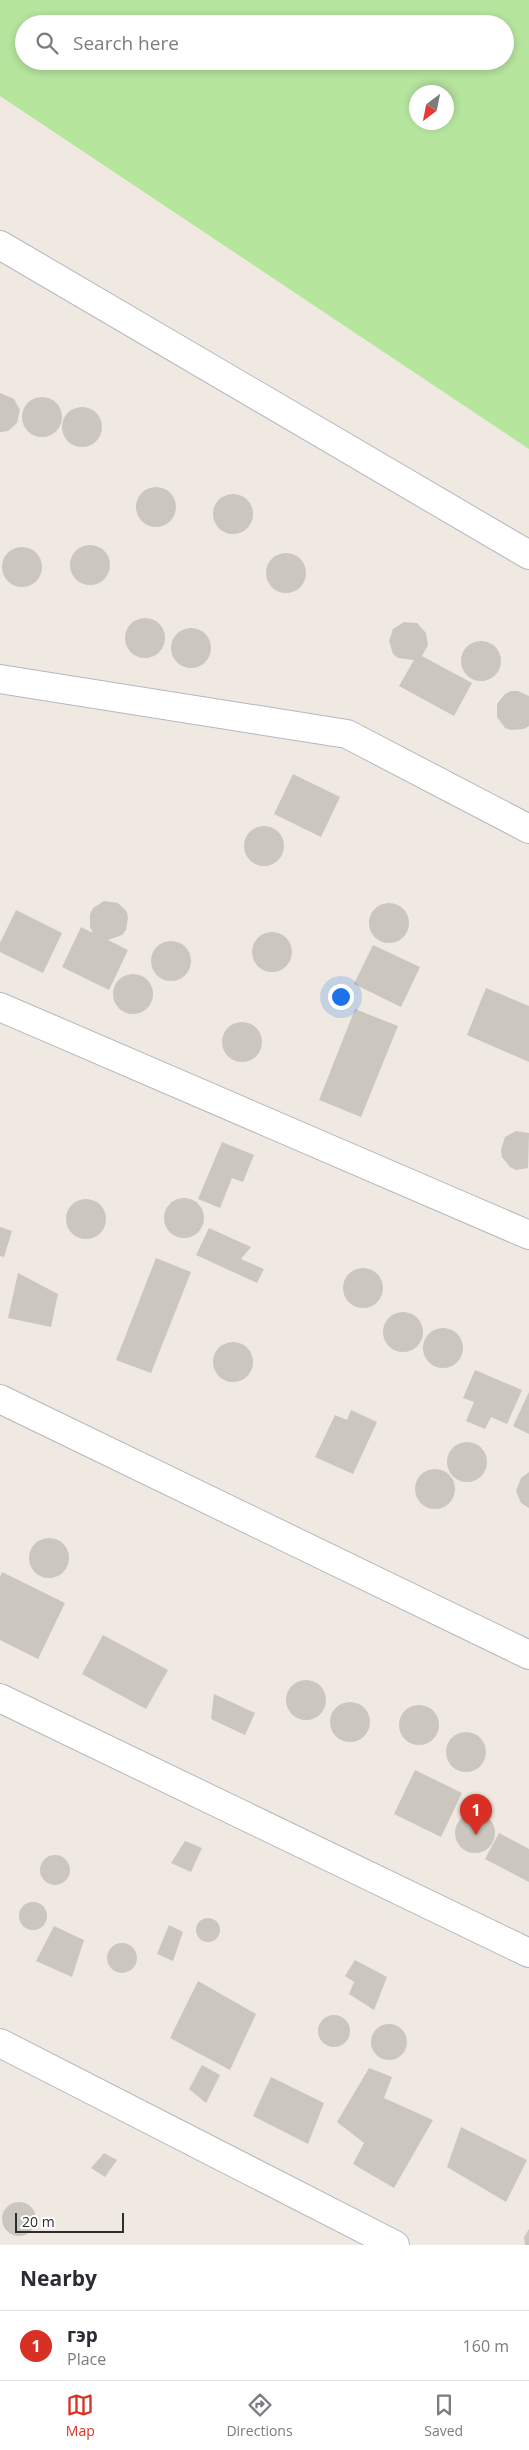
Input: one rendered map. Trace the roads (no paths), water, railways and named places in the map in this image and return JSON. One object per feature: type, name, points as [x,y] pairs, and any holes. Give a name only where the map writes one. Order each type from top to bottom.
[{"type":"street","points":[[0,245],[529,555]]},
{"type":"street","points":[[0,679],[347,734],[529,829]]},
{"type":"street","points":[[0,1007],[529,1235]]},
{"type":"street","points":[[0,1399],[529,1655]]},
{"type":"street","points":[[0,1698],[529,1954]]},
{"type":"street","points":[[0,2043],[395,2245]]},
{"type":"place","name":"гэр","points":[[476,1835]]}]
